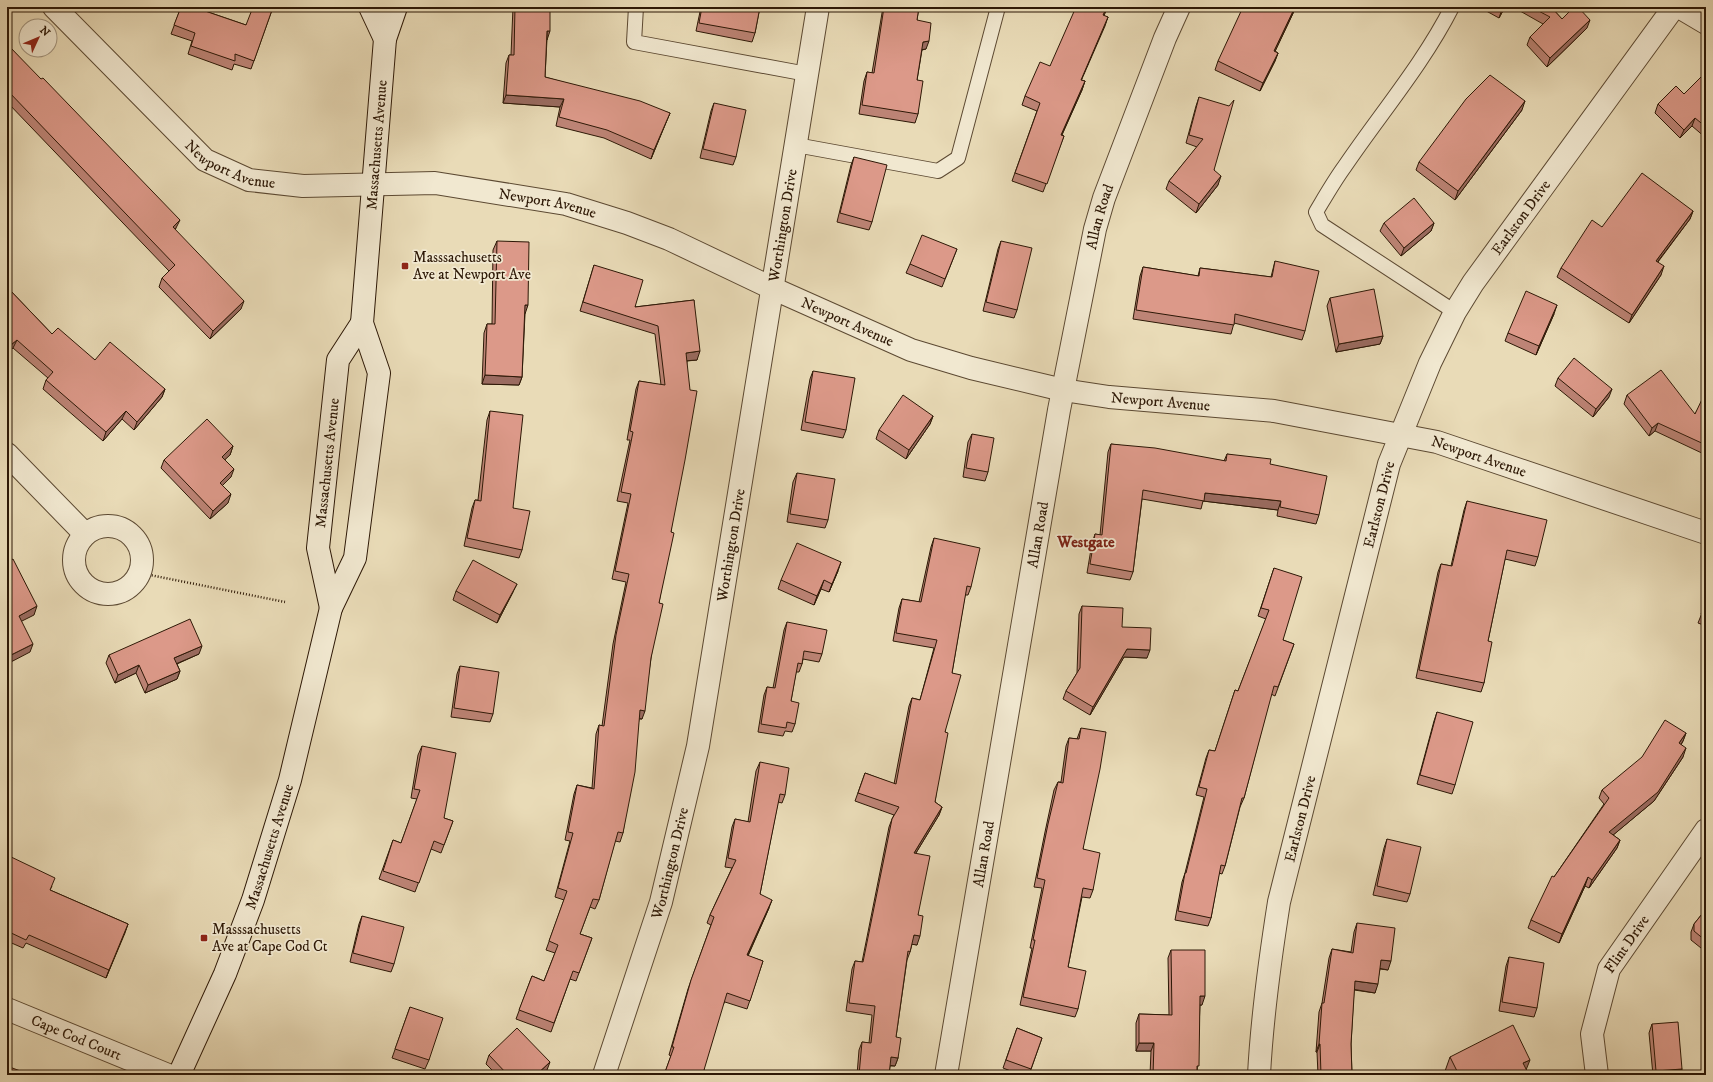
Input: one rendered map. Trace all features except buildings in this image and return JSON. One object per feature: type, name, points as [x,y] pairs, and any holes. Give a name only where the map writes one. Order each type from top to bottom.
[{"type":"street","name":"Newport Avenue","points":[[54,7],[205,160],[248,180],[303,186],[375,183],[435,183],[566,204],[627,223],[669,239],[772,288],[911,350],[971,368],[1063,390],[1109,396],[1274,411],[1437,442],[1706,533]]},
{"type":"street","name":"Massachusetts Avenue","points":[[370,7],[385,39]]},
{"type":"street","name":"Massachusetts Avenue","points":[[179,1075],[225,974],[253,900],[290,780],[331,608],[355,558],[379,373],[362,323],[375,183],[385,39],[396,7]]},
{"type":"street","name":"Worthington Drive","points":[[604,1075],[661,902],[698,746],[818,7]]},
{"type":"street","name":"Allan Road","points":[[946,1075],[1063,390],[1095,229],[1104,198],[1165,38],[1179,7]]},
{"type":"street","name":"Earlston Drive","points":[[1259,1075],[1262,1026],[1269,965],[1279,902],[1388,464],[1430,363],[1455,312],[1473,283],[1674,7]]},
{"type":"street","points":[[1679,7],[1706,23]]},
{"type":"street","name":"Massachusetts Avenue","points":[[331,608],[318,548],[338,360],[362,323]]},
{"type":"street","points":[[7,454],[85,534]]},
{"type":"street","points":[[106,525],[117,526],[128,532],[136,540],[141,550],[142,562],[140,573],[134,582],[125,589],[114,593],[104,594],[93,590],[84,584],[74,565],[74,553],[78,543],[85,534],[95,528],[106,525]]},
{"type":"street","name":"Flint Drive","points":[[1597,1075],[1592,1034],[1609,969],[1706,830]]},
{"type":"street","name":"Cape Cod Court","points":[[7,1009],[168,1075]]},
{"type":"lane","points":[[636,7],[634,42],[808,74]]},
{"type":"lane","points":[[796,145],[938,171],[958,158],[998,7]]},
{"type":"lane","points":[[1452,7],[1439,33],[1409,78],[1344,167],[1316,212],[1322,225],[1455,312]]},
{"type":"path","points":[[140,573],[285,602]]},
{"type":"place","name":"Masssachusetts Ave at Newport Ave","points":[[405,266]]},
{"type":"place","name":"Masssachusetts Ave at Cape Cod Ct","points":[[204,938]]},
{"type":"district","name":"Westgate","points":[[1086,542]]}]
